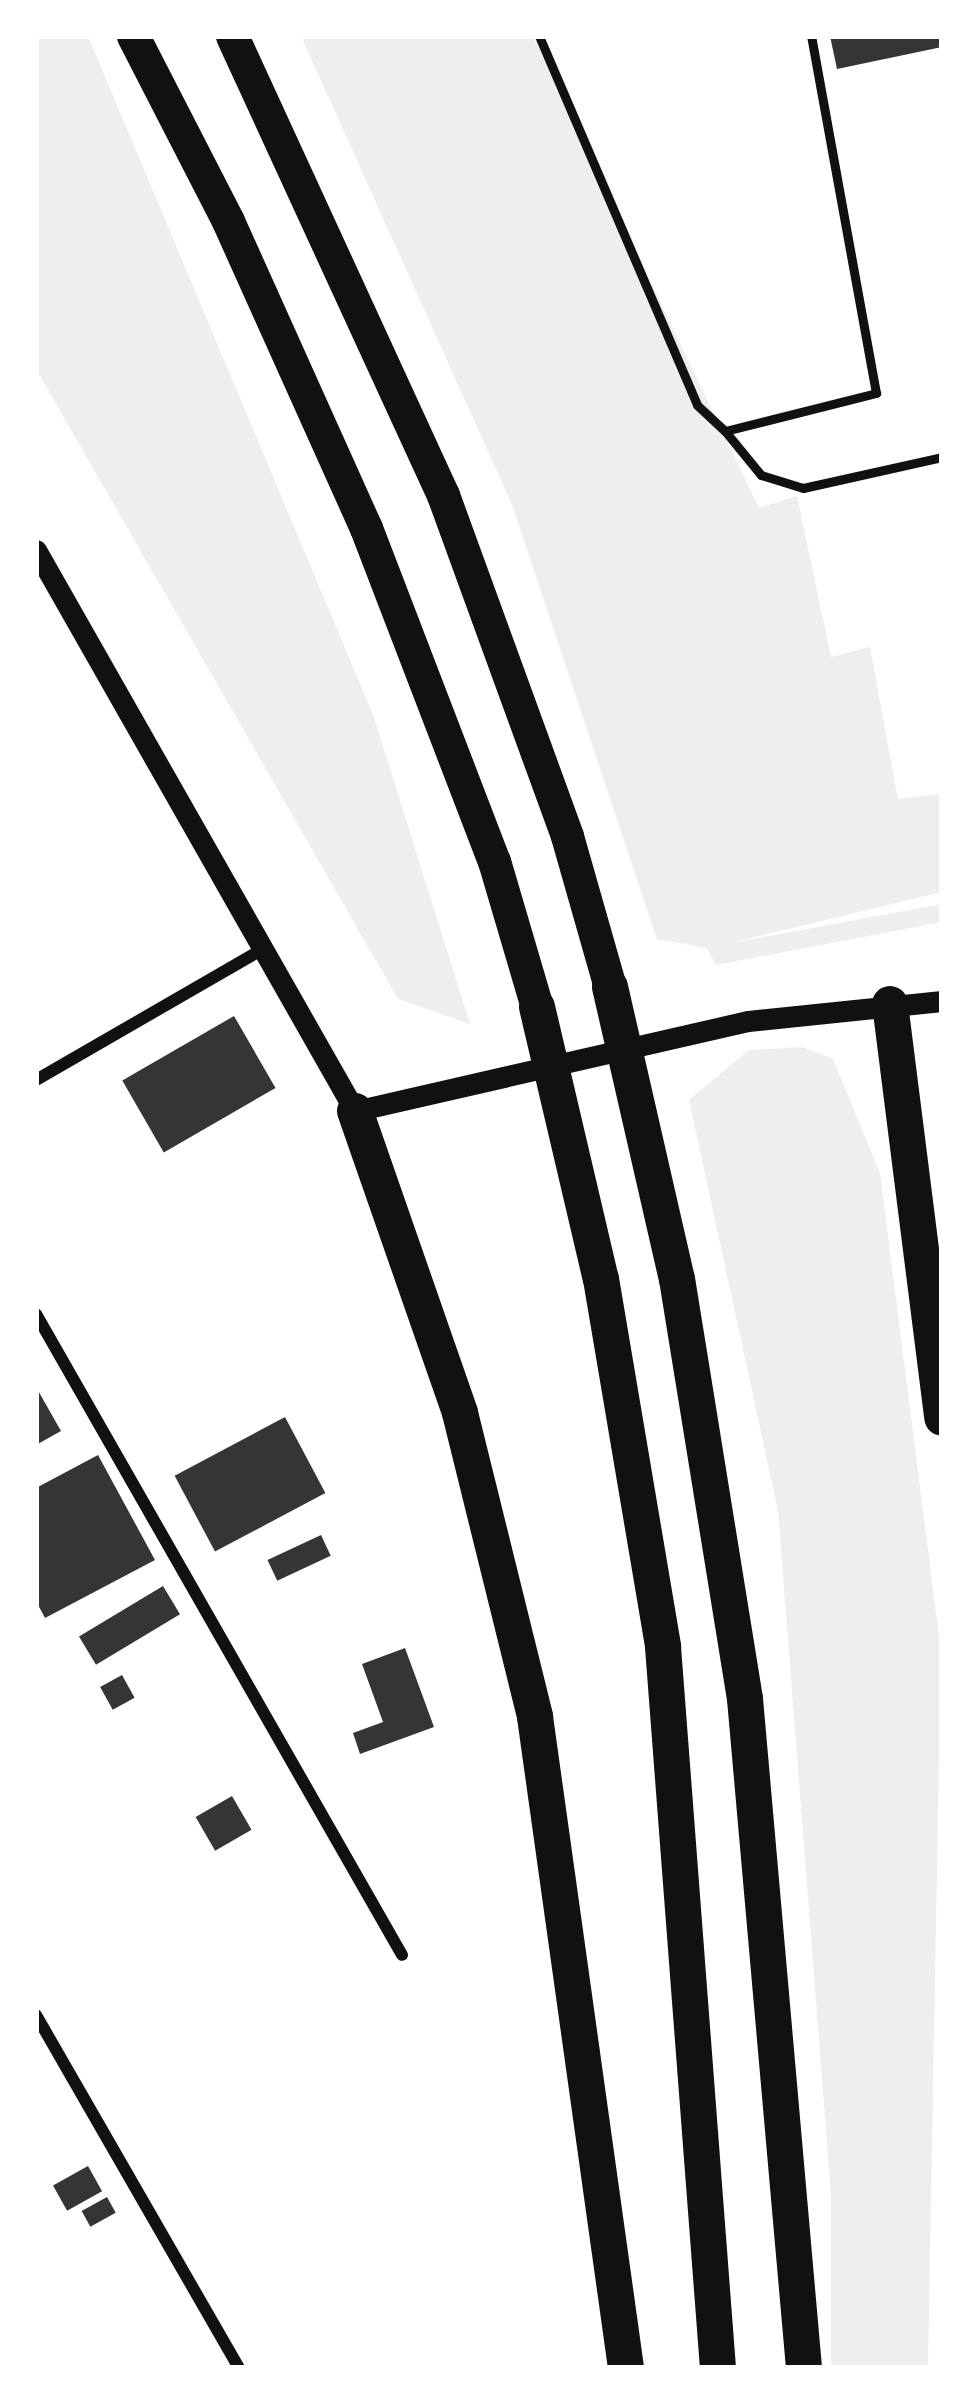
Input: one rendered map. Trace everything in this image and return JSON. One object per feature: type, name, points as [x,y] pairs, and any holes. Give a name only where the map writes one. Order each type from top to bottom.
[{"type":"highway","points":[[133,36],[237,240],[366,528],[494,862],[566,1118],[638,1470],[663,1647],[718,2368]]},
{"type":"highway","points":[[232,36],[442,495],[567,836],[639,1100],[702,1418],[745,1699],[804,2368]]},
{"type":"highway","points":[[890,1004],[942,1418]]},
{"type":"highway","points":[[355,1112],[460,1413],[535,1717],[626,2368]]},
{"type":"street","points":[[36,550],[266,947],[355,1112],[748,1022],[942,1001]]},
{"type":"street","points":[[36,1080],[266,947]]},
{"type":"street","points":[[36,1314],[402,1955]]},
{"type":"street","points":[[36,2015],[239,2368]]},
{"type":"lane","points":[[539,36],[697,405],[761,475],[803,488],[942,457]]},
{"type":"lane","points":[[725,431],[876,393],[811,36]]},
{"type":"shaded area","points":[[36,36],[88,36],[374,717],[470,1024],[398,999],[36,369]]},
{"type":"shaded area","points":[[301,36],[533,36],[759,508],[797,496],[831,657],[870,647],[898,799],[942,794],[942,892],[725,944],[942,904],[942,922],[716,965],[706,948],[657,939],[513,507]]},
{"type":"shaded area","points":[[802,1047],[833,1059],[880,1173],[941,1652],[928,2368],[831,2368],[831,2195],[778,1511],[689,1100],[749,1050]]},
{"type":"building","points":[[830,36],[942,36],[942,47],[837,69]]},
{"type":"building","points":[[234,1016],[276,1088],[164,1152],[122,1080]]},
{"type":"building","points":[[36,1387],[61,1431],[36,1445]]},
{"type":"building","points":[[285,1417],[325,1493],[215,1552],[175,1476]]},
{"type":"building","points":[[98,1455],[155,1560],[45,1618],[36,1601],[36,1488]]},
{"type":"building","points":[[321,1535],[331,1556],[277,1581],[268,1560]]},
{"type":"building","points":[[163,1586],[180,1614],[96,1665],[79,1636]]},
{"type":"building","points":[[405,1648],[434,1727],[360,1754],[353,1733],[383,1722],[362,1664]]},
{"type":"building","points":[[122,1675],[135,1698],[113,1710],[100,1687]]},
{"type":"building","points":[[232,1796],[252,1830],[215,1851],[196,1817]]},
{"type":"building","points":[[88,2166],[102,2191],[67,2211],[53,2185]]},
{"type":"building","points":[[107,2197],[116,2213],[90,2227],[82,2211]]}]
